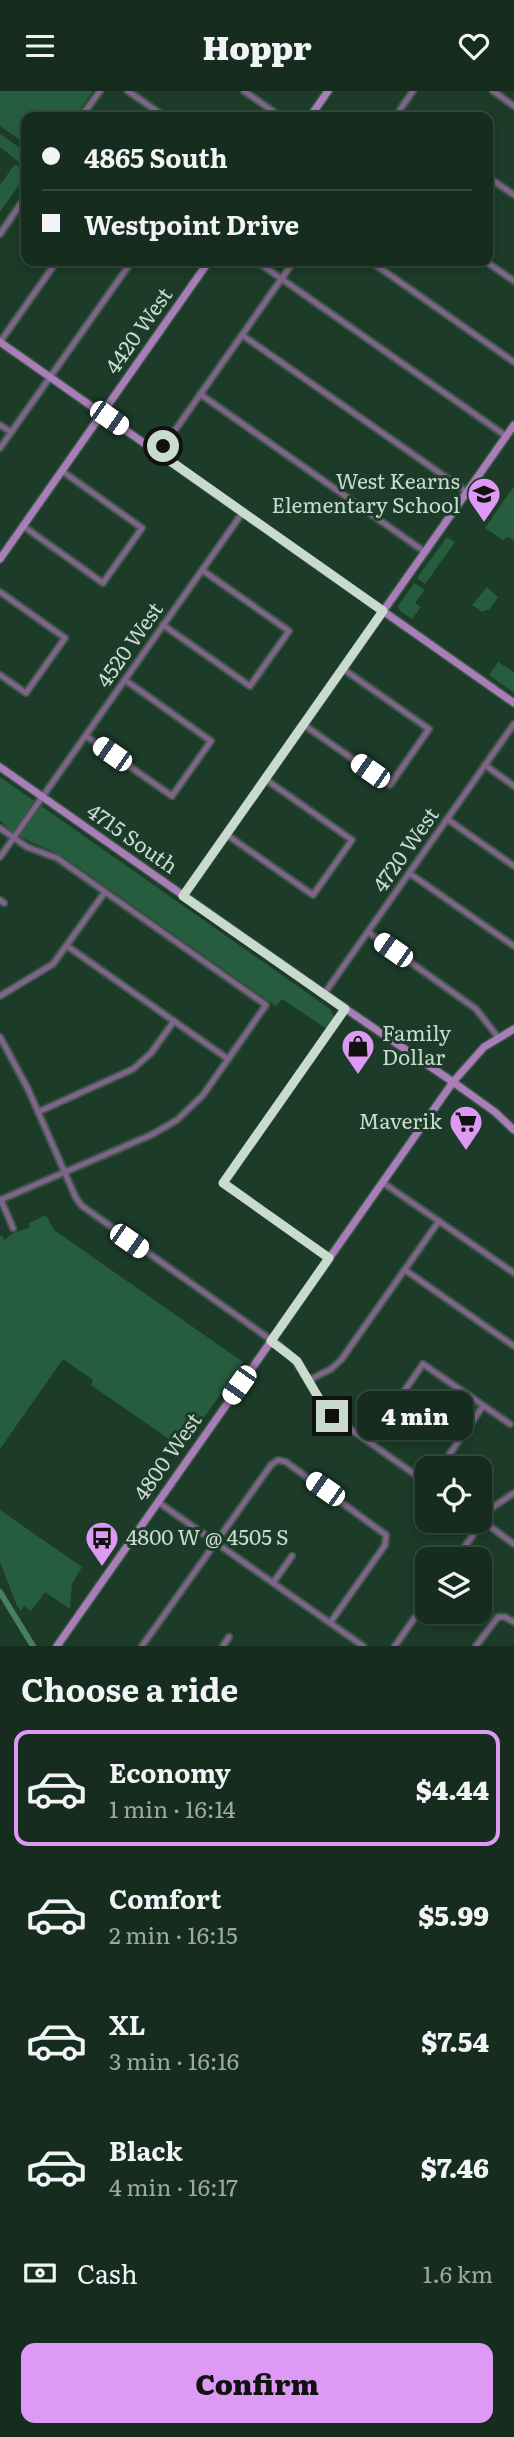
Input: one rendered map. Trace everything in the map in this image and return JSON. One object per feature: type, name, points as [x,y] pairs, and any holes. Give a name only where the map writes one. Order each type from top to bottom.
[{"type":"street","points":[[85,112],[100,91]]},
{"type":"street","points":[[128,91],[156,112]]},
{"type":"street","points":[[244,91],[274,112]]},
{"type":"street","points":[[313,112],[328,91]]},
{"type":"street","points":[[398,112],[413,91]]},
{"type":"street","points":[[493,91],[514,106]]},
{"type":"street","points":[[493,180],[514,195]]},
{"type":"street","points":[[0,233],[21,203]]},
{"type":"street","points":[[53,266],[0,342],[514,703]]},
{"type":"street","points":[[0,448],[128,266]]},
{"type":"street","name":"4420 West","points":[[0,559],[205,266]]},
{"type":"street","points":[[263,266],[506,436]]},
{"type":"street","points":[[159,453],[290,266]]},
{"type":"street","points":[[377,266],[514,362]]},
{"type":"street","points":[[492,266],[514,281]]},
{"type":"street","points":[[242,335],[467,492]]},
{"type":"street","points":[[200,394],[425,552]]},
{"type":"street","points":[[0,425],[11,432]]},
{"type":"street","points":[[183,896],[514,425]]},
{"type":"street","points":[[23,526],[103,583],[142,528],[62,471]]},
{"type":"street","name":"4520 West","points":[[0,857],[243,512]]},
{"type":"street","points":[[163,625],[250,686],[289,631],[202,570]]},
{"type":"street","points":[[0,592],[65,638],[26,693],[0,675]]},
{"type":"street","points":[[304,725],[390,785],[429,729],[343,669]]},
{"type":"street","points":[[86,736],[172,796],[211,741],[125,680]]},
{"type":"street","name":"4720 West","points":[[324,995],[514,724]]},
{"type":"street","points":[[485,765],[514,786]]},
{"type":"street","name":"4715 South","points":[[0,767],[324,995],[453,1081],[495,1112],[514,1130]]},
{"type":"street","points":[[227,835],[313,895],[352,840],[265,779]]},
{"type":"street","points":[[447,819],[514,866]]},
{"type":"street","points":[[0,828],[30,849],[57,858],[267,1005],[203,1095],[177,1120],[151,1135],[0,1200],[13,1228]]},
{"type":"street","points":[[409,873],[514,946]]},
{"type":"street","points":[[0,996],[49,967],[105,892]]},
{"type":"street","points":[[368,932],[476,1009],[498,1037]]},
{"type":"street","points":[[67,946],[228,1059]]},
{"type":"street","points":[[329,1258],[223,1183],[345,1009]]},
{"type":"street","points":[[38,1112],[133,1069],[152,1053],[174,1021]]},
{"type":"street","name":"4800 West","points":[[59,1645],[453,1081],[476,1055],[498,1037],[514,1029]]},
{"type":"street","points":[[0,1037],[38,1112],[76,1198],[90,1213],[297,1361],[332,1416],[415,1475]]},
{"type":"street","points":[[382,1182],[514,1273]]},
{"type":"street","points":[[309,1380],[339,1363],[439,1221]]},
{"type":"street","points":[[405,1269],[514,1346]]},
{"type":"street","points":[[369,1442],[423,1364],[510,1424]]},
{"type":"street","points":[[448,1456],[483,1406]]},
{"type":"street","points":[[142,1646],[271,1465],[278,1460],[286,1462],[383,1530],[387,1537],[385,1545],[330,1623]]},
{"type":"street","points":[[492,1508],[514,1493]]},
{"type":"street","points":[[158,1502],[363,1646]]},
{"type":"street","points":[[492,1528],[514,1543]]},
{"type":"street","points":[[273,1583],[292,1556]]},
{"type":"street","points":[[476,1646],[498,1617],[505,1616],[514,1622]]},
{"type":"street","points":[[395,1646],[415,1617]]},
{"type":"street","points":[[223,1646],[229,1637]]},
{"type":"green space","points":[[0,91],[93,91],[78,112],[21,112],[21,141],[0,126]]},
{"type":"green space","points":[[0,134],[21,149],[21,164],[0,147]]},
{"type":"green space","points":[[15,164],[21,168],[21,182],[0,212],[0,185]]},
{"type":"green space","points":[[514,486],[514,541],[509,537],[503,540],[485,528]]},
{"type":"green space","points":[[447,537],[455,542],[425,584],[417,578]]},
{"type":"green space","points":[[414,583],[425,590],[415,603],[421,607],[412,619],[400,611],[398,606]]},
{"type":"green space","points":[[487,587],[498,597],[490,609],[482,612],[472,605]]},
{"type":"green space","points":[[498,662],[514,672],[514,693],[489,675]]},
{"type":"green space","points":[[0,777],[330,1009],[334,1017],[327,1029],[282,999],[276,1006],[64,857],[14,833],[0,820]]},
{"type":"green space","points":[[46,1215],[54,1230],[243,1362],[201,1422],[192,1428],[179,1446],[91,1385],[93,1380],[63,1359],[0,1449],[0,1236],[2,1235],[4,1240],[15,1232],[29,1228],[29,1223]]},
{"type":"green space","points":[[0,1510],[82,1567],[72,1584],[70,1609],[45,1592],[31,1611],[24,1606],[21,1611],[17,1606],[0,1562]]},
{"type":"waterway","points":[[0,1592],[33,1646]]},
{"type":"place","name":"West Kearns Elementary School","points":[[484,524]]},
{"type":"place","name":"Family Dollar","points":[[358,1076]]},
{"type":"place","name":"Maverik","points":[[466,1152]]},
{"type":"place","name":"4800 W @ 4505 S","points":[[102,1568]]},
{"type":"route","points":[[163,446],[159,453],[383,611],[183,896],[345,1009],[223,1183],[329,1258],[271,1341],[297,1361],[332,1416]]}]
